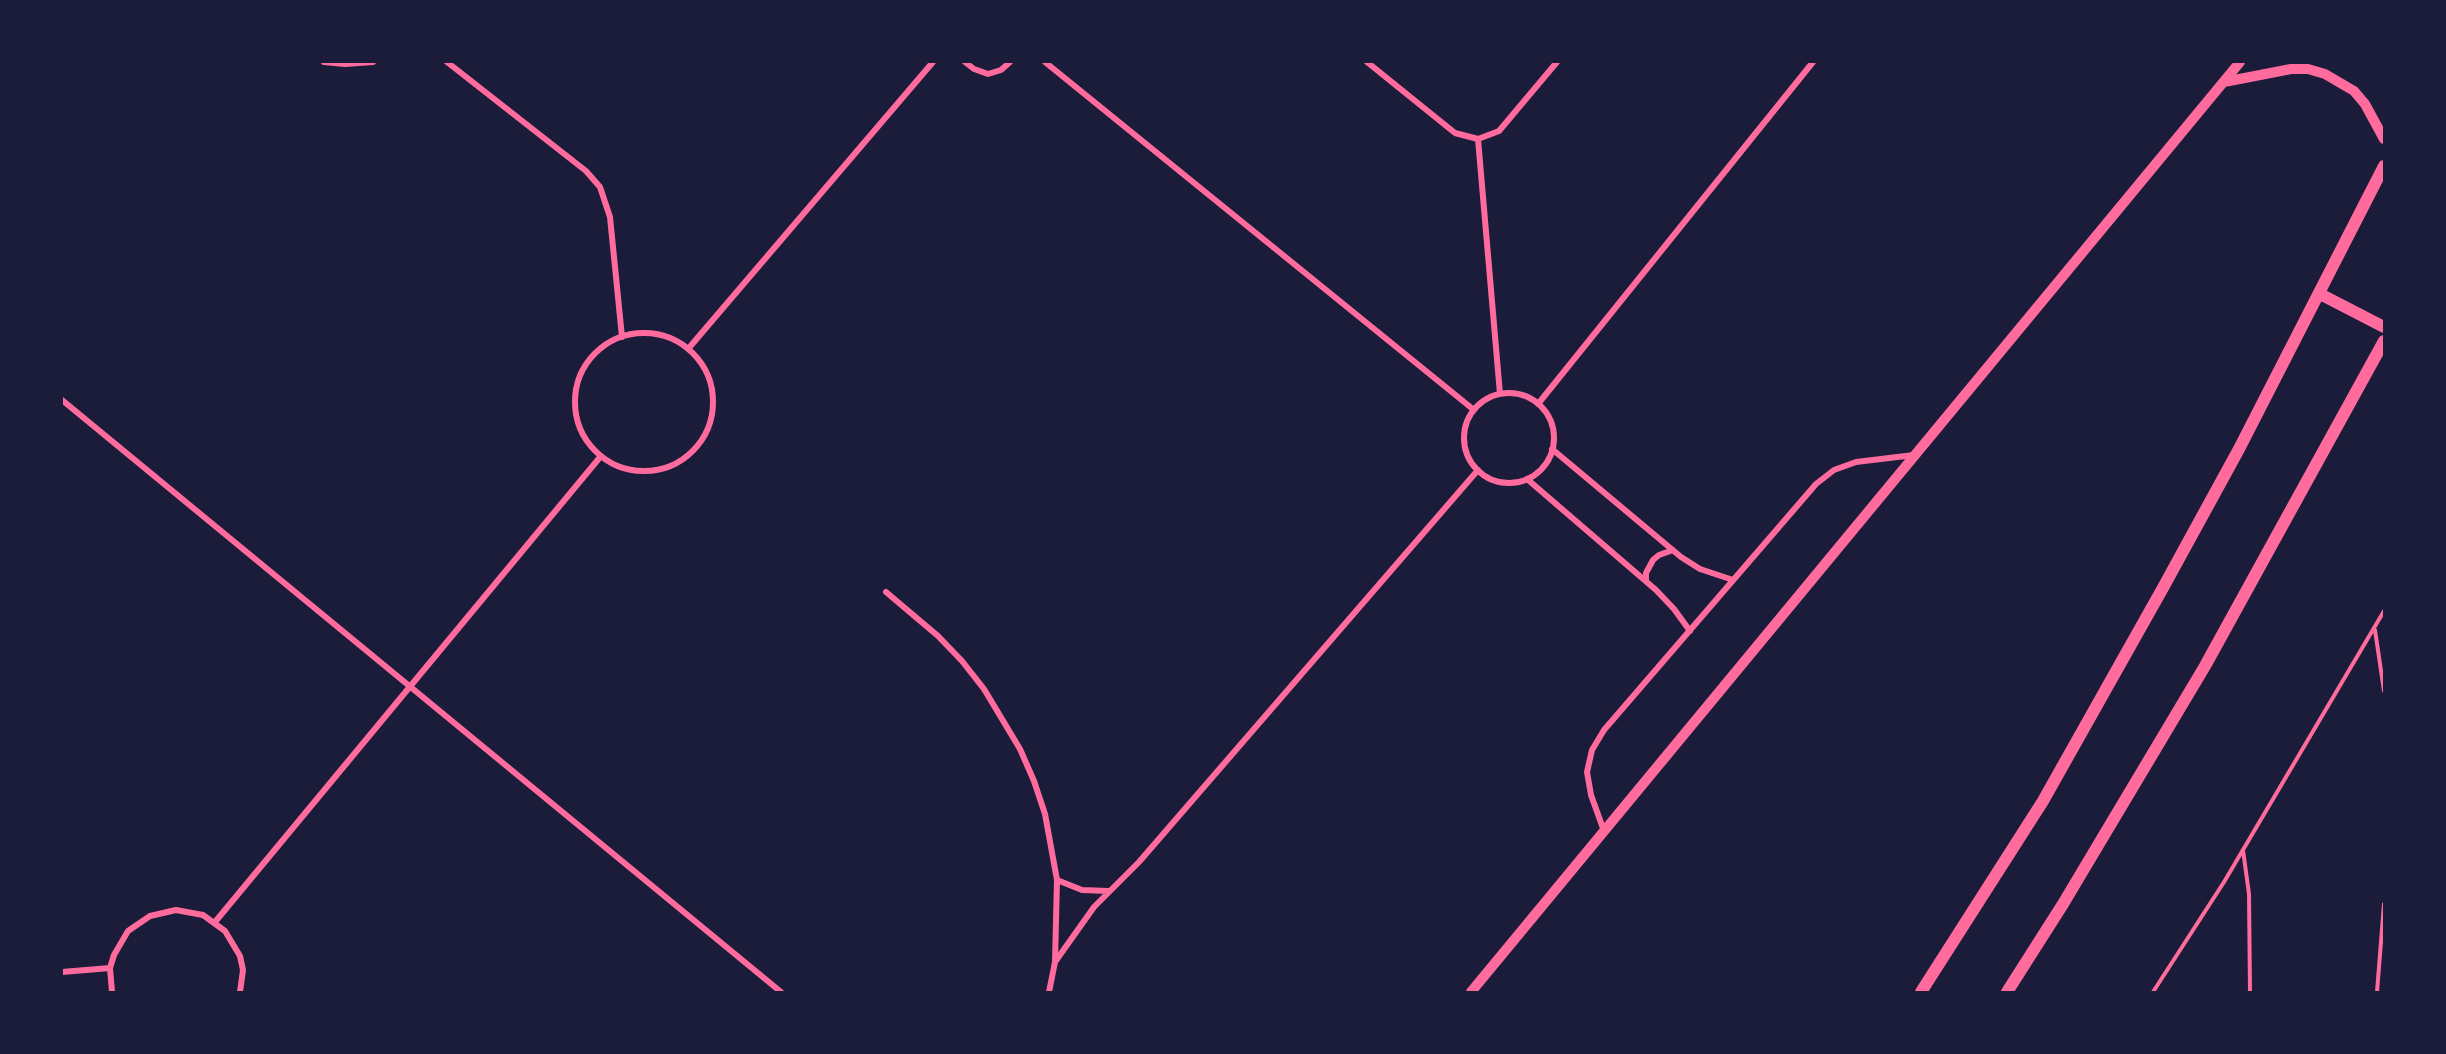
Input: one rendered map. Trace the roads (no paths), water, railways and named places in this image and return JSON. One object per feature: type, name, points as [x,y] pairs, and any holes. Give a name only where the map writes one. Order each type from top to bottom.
[{"type":"main road","points":[[1921,993],[2043,801],[2234,459],[2385,166]]},
{"type":"main road","points":[[2320,294],[2385,327]]},
{"type":"main road","points":[[2007,993],[2063,904],[2205,666],[2385,341]]},
{"type":"street","points":[[324,62],[345,64],[373,62]]},
{"type":"street","points":[[447,62],[586,171],[600,187],[605,196],[610,217],[622,337]]},
{"type":"street","points":[[688,349],[933,62]]},
{"type":"street","points":[[964,62],[987,74],[1001,70],[1010,62]]},
{"type":"street","points":[[1045,62],[1474,410]]},
{"type":"street","points":[[1367,62],[1455,133],[1478,139],[1499,130],[1557,62]]},
{"type":"street","points":[[1538,404],[1813,62]]},
{"type":"street","points":[[1471,993],[2240,62]]},
{"type":"street","points":[[2224,82],[2291,69],[2308,69],[2325,74],[2354,91],[2365,104],[2385,139]]},
{"type":"street","points":[[1478,139],[1500,394]]},
{"type":"street","points":[[650,333],[676,341],[688,349],[705,369],[713,394],[711,420],[699,444],[678,462],[653,470],[625,468],[601,456],[584,436],[576,410],[578,384],[590,360],[599,350],[622,337],[650,333]]},
{"type":"street","points":[[1500,394],[1520,394],[1538,404],[1550,420],[1553,429],[1552,448],[1543,467],[1527,479],[1506,483],[1496,481],[1478,470],[1471,461],[1464,441],[1468,420],[1474,410],[1490,397],[1500,394]]},
{"type":"street","points":[[62,400],[782,993]]},
{"type":"street","points":[[1552,448],[1673,550],[1701,569],[1733,580]]},
{"type":"street","points":[[1604,831],[1588,784],[1588,761],[1604,730],[1808,492],[1825,476],[1856,462],[1914,455]]},
{"type":"street","points":[[215,922],[601,456]]},
{"type":"street","points":[[1055,962],[1080,925],[1109,891],[1138,862],[1478,470]]},
{"type":"street","points":[[1527,479],[1646,581],[1674,609],[1689,631]]},
{"type":"street","points":[[1646,581],[1646,573],[1653,560],[1673,550]]},
{"type":"street","points":[[886,592],[938,636],[962,662],[1003,718],[1020,749],[1041,803],[1052,847],[1057,880],[1055,962],[1049,993]]},
{"type":"street","points":[[1057,880],[1082,890],[1109,891]]},
{"type":"street","points":[[112,993],[110,968],[114,954],[128,931],[150,916],[163,911],[190,911],[215,922],[234,943],[243,970],[240,993]]},
{"type":"street","points":[[62,972],[110,968]]}]
